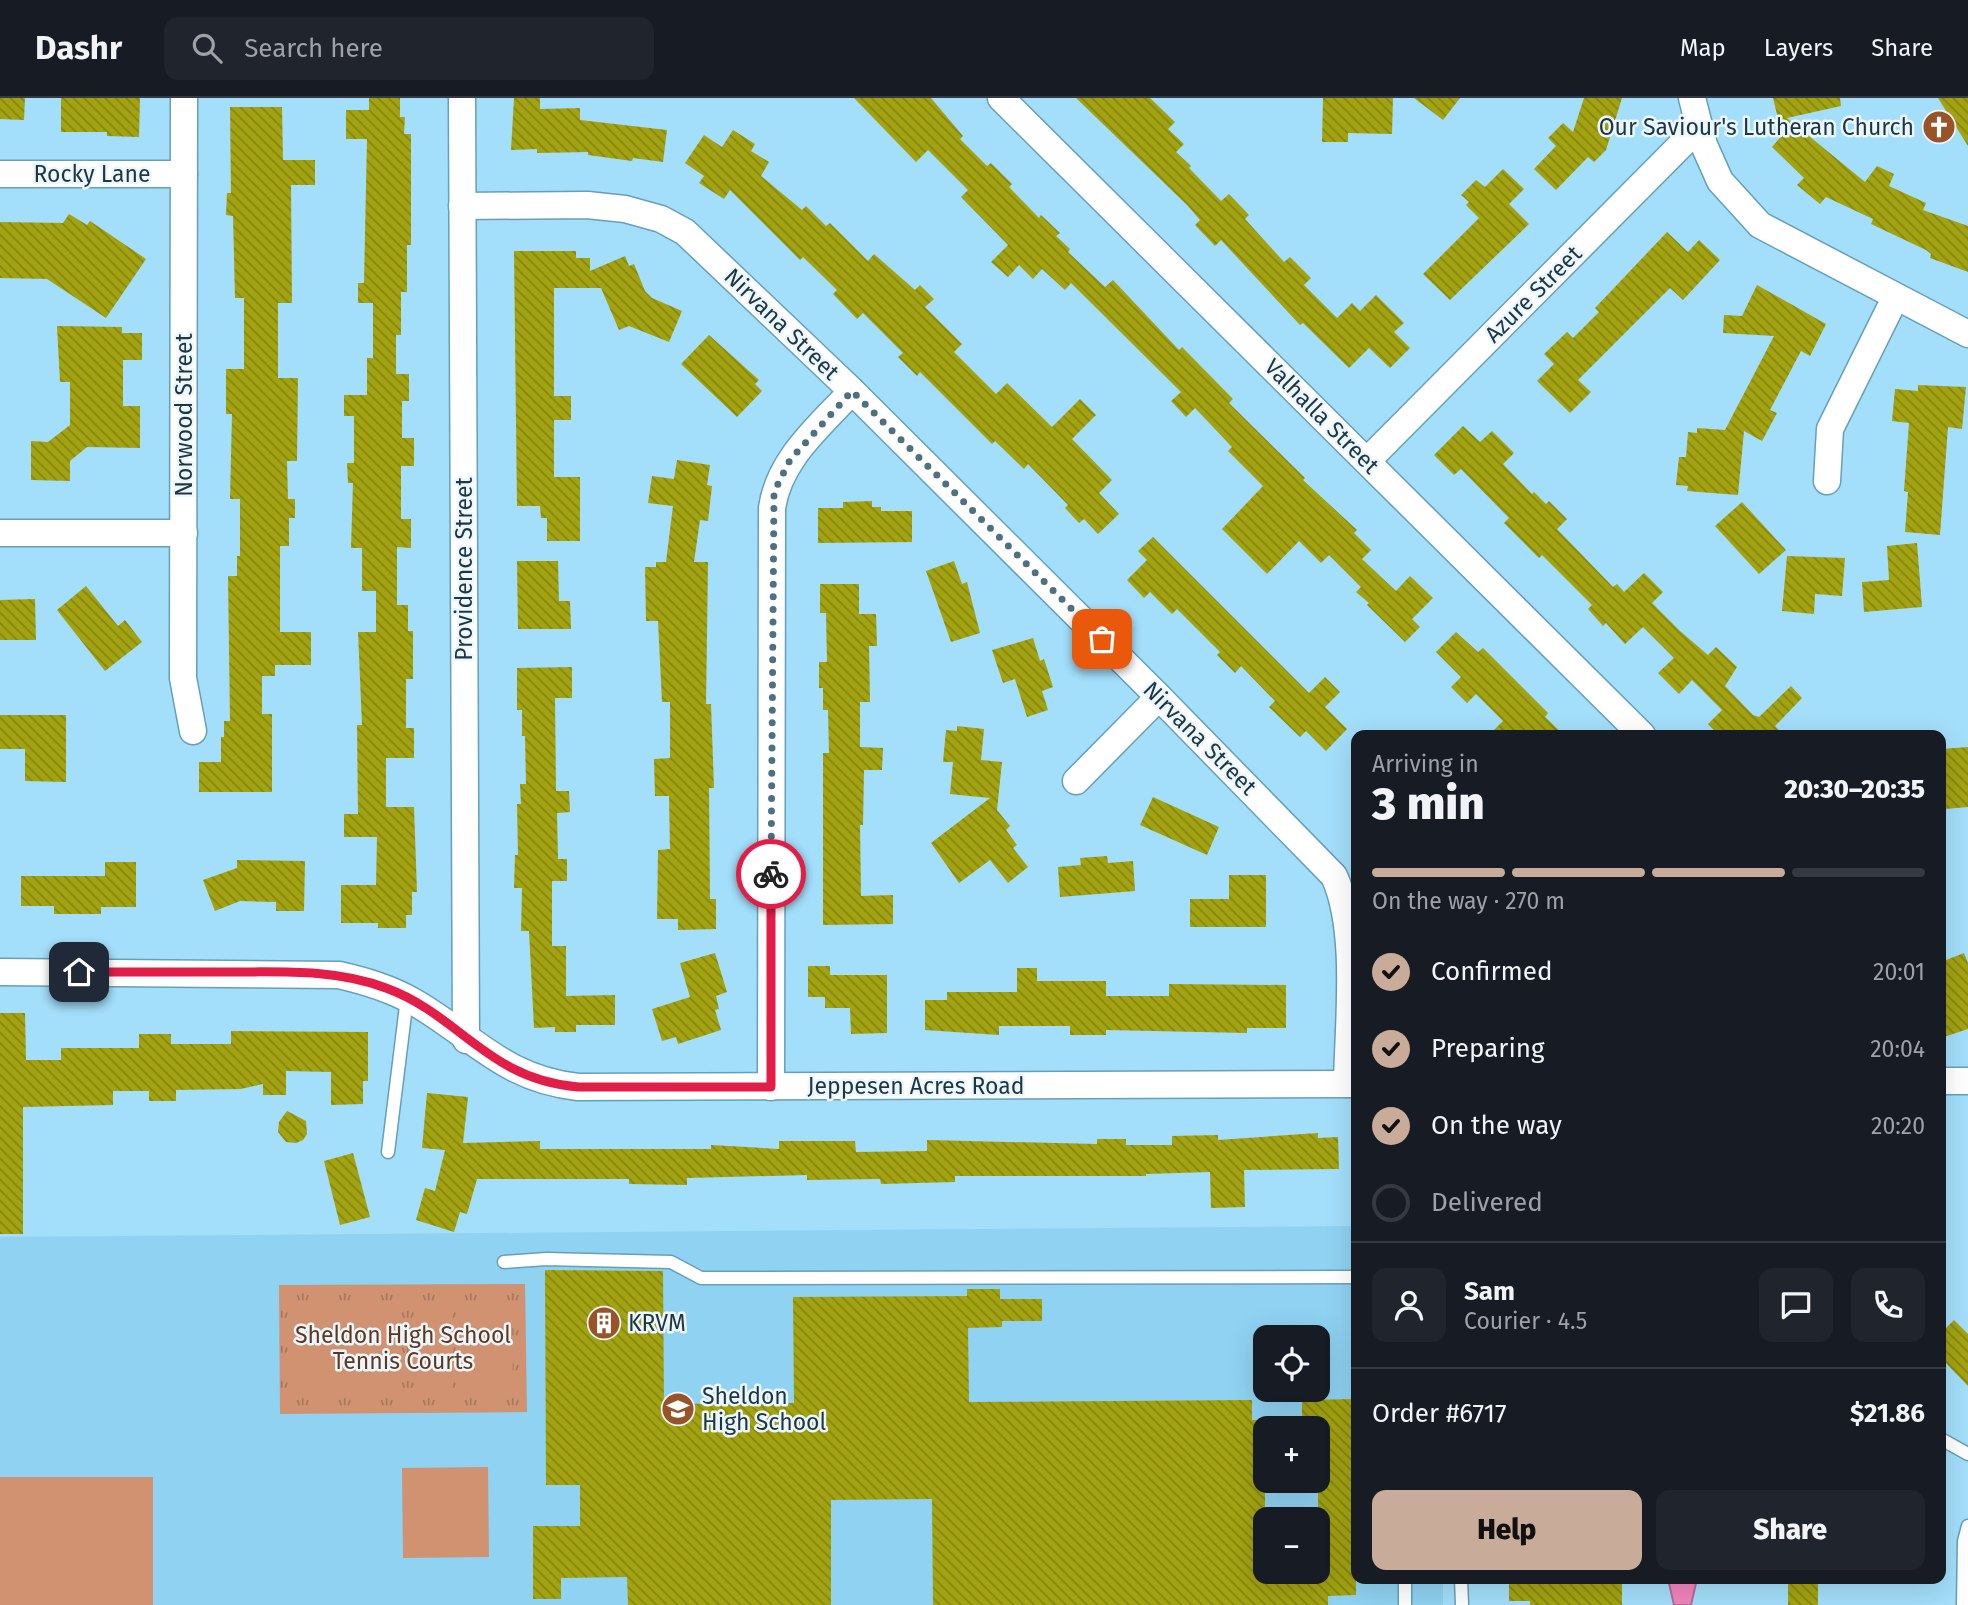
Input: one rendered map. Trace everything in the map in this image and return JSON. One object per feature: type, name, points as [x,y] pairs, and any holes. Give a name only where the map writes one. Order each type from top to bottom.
[{"type":"street","name":"Norwood Street","points":[[184,98],[183,678],[193,731]]},
{"type":"street","name":"Providence Street","points":[[462,98],[466,1040]]},
{"type":"street","name":"Valhalla Street","points":[[1001,98],[1637,730]]},
{"type":"street","points":[[1692,98],[1699,127],[1718,178],[1731,196],[1760,225],[1968,334]]},
{"type":"street","name":"Azure Street","points":[[1367,461],[1699,127]]},
{"type":"street","points":[[1647,179],[1679,168],[1694,169],[1718,178]]},
{"type":"street","name":"Rocky Lane","points":[[0,174],[184,174]]},
{"type":"street","name":"Nirvana Street","points":[[462,206],[587,205],[625,209],[661,219],[695,241],[852,391],[1334,876],[1343,898],[1348,925],[1351,1044]]},
{"type":"street","points":[[1827,481],[1830,429],[1895,298]]},
{"type":"street","points":[[771,1087],[772,508],[774,492],[785,467],[852,391]]},
{"type":"street","points":[[0,533],[184,533]]},
{"type":"street","points":[[1076,781],[1159,697]]},
{"type":"street","name":"Jeppesen Acres Road","points":[[0,972],[318,972],[369,982],[407,998],[466,1040],[522,1074],[570,1086],[1351,1084]]},
{"type":"street","points":[[1946,1081],[1968,1081]]},
{"type":"lane","points":[[388,1152],[407,998]]},
{"type":"lane","points":[[504,1262],[546,1259],[671,1262],[701,1278],[1351,1276]]},
{"type":"lane","points":[[1946,1442],[1968,1454]]},
{"type":"lane","points":[[1963,1605],[1964,1541],[1968,1526]]},
{"type":"lane","points":[[1405,1584],[1405,1605]]},
{"type":"lane","points":[[1461,1584],[1462,1605]]},
{"type":"shaded area","name":"Sheldon High School","points":[[1351,1226],[1351,1584],[1443,1584],[1443,1605],[0,1605],[0,1237]]},
{"type":"shaded area","points":[[1669,1584],[1696,1584],[1691,1605],[1674,1605]]},
{"type":"green space","name":"Sheldon High School Tennis Courts","points":[[525,1284],[527,1412],[280,1414],[279,1285]]},
{"type":"green space","points":[[354,1307],[393,1307],[393,1391],[355,1391]]},
{"type":"green space","points":[[414,1307],[453,1307],[453,1390],[415,1391]]},
{"type":"green space","points":[[474,1307],[512,1307],[513,1390],[475,1390]]},
{"type":"green space","points":[[332,1308],[333,1391],[294,1392],[293,1309]]},
{"type":"green space","points":[[488,1467],[489,1557],[403,1558],[402,1468]]},
{"type":"green space","points":[[0,1477],[153,1477],[153,1605],[0,1605]]},
{"type":"building","points":[[0,98],[25,98],[24,120],[0,119]]},
{"type":"building","points":[[61,98],[140,98],[139,137],[107,136],[107,132],[61,132]]},
{"type":"building","points":[[369,98],[400,98],[400,117],[405,117],[404,134],[411,134],[411,245],[407,245],[407,292],[401,292],[401,335],[396,335],[396,374],[409,374],[409,401],[402,401],[402,438],[414,438],[414,466],[401,466],[401,519],[411,519],[411,548],[397,547],[397,605],[408,605],[408,631],[413,631],[413,679],[406,679],[406,728],[414,728],[414,758],[386,758],[386,807],[414,807],[417,892],[412,892],[412,915],[406,915],[406,928],[378,928],[378,923],[341,923],[341,885],[376,885],[377,837],[344,837],[344,814],[358,814],[357,725],[362,725],[358,632],[376,632],[376,591],[362,591],[362,548],[351,548],[353,483],[348,483],[347,463],[354,463],[354,416],[344,416],[344,395],[367,395],[367,358],[373,358],[373,303],[358,303],[358,283],[364,283],[367,139],[346,139],[346,110],[369,110]]},
{"type":"building","points":[[514,98],[540,98],[540,109],[580,108],[580,120],[667,130],[663,162],[633,158],[632,161],[588,155],[588,152],[537,153],[537,149],[511,150]]},
{"type":"building","points":[[854,98],[931,98],[963,136],[960,139],[987,166],[991,163],[1012,184],[1009,187],[1039,218],[1041,215],[1060,233],[1056,236],[1070,249],[1068,252],[1105,287],[1113,280],[1179,350],[1182,347],[1233,399],[1229,403],[1305,478],[1303,480],[1357,530],[1354,533],[1371,550],[1362,559],[1396,591],[1410,576],[1433,598],[1412,619],[1420,627],[1405,642],[1367,605],[1369,603],[1356,592],[1361,587],[1329,555],[1321,563],[1299,541],[1267,574],[1222,529],[1263,486],[1228,451],[1232,447],[1195,408],[1186,417],[1171,401],[1181,392],[1071,283],[1065,290],[1042,269],[1033,279],[1019,265],[1008,277],[991,262],[1008,245],[961,197],[968,190],[928,150],[916,162]]},
{"type":"building","points":[[1076,98],[1150,98],[1175,122],[1168,129],[1184,144],[1176,152],[1191,166],[1189,168],[1221,201],[1229,194],[1249,215],[1245,219],[1284,262],[1290,257],[1311,278],[1304,285],[1337,318],[1352,303],[1360,311],[1376,295],[1404,323],[1394,332],[1410,348],[1390,368],[1369,348],[1349,368],[1303,323],[1300,325],[1221,240],[1215,246],[1195,225],[1200,220],[1187,205]]},
{"type":"building","points":[[1323,98],[1393,98],[1392,134],[1348,133],[1348,142],[1322,142]]},
{"type":"building","points":[[1414,98],[1460,98],[1443,120]]},
{"type":"building","points":[[1584,98],[1622,98],[1606,150],[1594,162],[1588,157],[1556,190],[1534,169],[1556,146],[1548,138],[1563,123],[1573,132]]},
{"type":"building","points":[[1773,98],[1840,98],[1841,106],[1787,118],[1865,182],[1877,166],[1894,174],[1889,186],[1926,203],[1923,210],[1968,226],[1968,272],[1930,258],[1931,254],[1926,250],[1871,224],[1873,219],[1826,197],[1820,204],[1797,185],[1804,178],[1772,147],[1782,135]]},
{"type":"building","points":[[1938,98],[1968,98],[1968,146]]},
{"type":"building","points":[[230,107],[282,107],[283,160],[315,160],[315,185],[291,185],[292,303],[278,303],[278,378],[298,378],[297,461],[287,461],[288,499],[295,499],[295,518],[289,518],[289,546],[280,546],[280,632],[311,632],[311,665],[275,665],[275,676],[262,676],[262,714],[272,714],[272,792],[199,792],[199,762],[221,762],[224,721],[230,721],[228,576],[237,576],[237,556],[240,556],[240,499],[230,499],[232,414],[226,414],[226,369],[244,369],[244,298],[235,298],[233,216],[226,215],[227,193],[231,193]]},
{"type":"building","points":[[733,130],[755,144],[751,151],[769,162],[761,176],[802,210],[806,206],[826,226],[830,223],[868,261],[874,254],[915,290],[920,285],[934,299],[925,307],[962,344],[954,352],[996,394],[1007,383],[1052,427],[1080,399],[1096,415],[1072,439],[1112,480],[1099,493],[1119,514],[1098,534],[1084,519],[1079,523],[1065,508],[1068,505],[1028,464],[1024,469],[995,441],[992,444],[920,372],[917,376],[898,357],[903,353],[863,313],[857,319],[833,294],[837,290],[803,257],[800,260],[730,190],[724,199],[699,183],[704,176],[685,163],[704,135],[722,147]]},
{"type":"building","points":[[1503,169],[1524,189],[1509,204],[1529,224],[1450,300],[1423,274],[1479,218],[1466,205],[1469,202],[1461,195],[1476,180],[1485,187]]},
{"type":"building","points":[[69,214],[87,225],[90,221],[146,259],[106,318],[47,279],[0,278],[0,222],[63,223]]},
{"type":"building","points":[[1667,232],[1688,252],[1699,240],[1720,260],[1683,300],[1670,288],[1578,380],[1591,392],[1570,413],[1537,381],[1554,364],[1544,354],[1567,332],[1573,338],[1599,312],[1595,308]]},
{"type":"building","points":[[514,251],[576,251],[576,258],[590,258],[590,271],[625,256],[629,266],[634,264],[645,291],[652,298],[682,311],[669,342],[629,326],[619,330],[601,288],[554,288],[554,396],[571,396],[571,420],[554,420],[554,477],[580,477],[580,541],[547,541],[547,518],[541,518],[540,506],[517,506]]},
{"type":"building","points":[[1757,285],[1826,324],[1810,356],[1801,351],[1770,410],[1777,413],[1762,441],[1744,431],[1738,495],[1687,491],[1688,486],[1676,485],[1679,457],[1686,457],[1688,432],[1697,433],[1697,428],[1725,430],[1774,336],[1723,333],[1724,315],[1742,316]]},
{"type":"building","points":[[57,326],[122,327],[122,333],[142,333],[142,360],[123,360],[123,406],[140,406],[140,448],[87,447],[70,461],[70,481],[31,480],[31,441],[48,442],[70,425],[70,382],[60,382]]},
{"type":"building","points":[[709,335],[759,380],[755,384],[762,391],[737,417],[681,364]]},
{"type":"building","points":[[1918,385],[1966,387],[1962,429],[1948,427],[1940,535],[1905,532],[1908,492],[1904,491],[1909,423],[1892,421],[1895,389],[1918,391]]},
{"type":"building","points":[[1463,426],[1480,442],[1492,431],[1514,453],[1503,464],[1532,494],[1534,492],[1546,504],[1549,501],[1567,519],[1557,529],[1613,587],[1617,584],[1624,592],[1644,573],[1663,592],[1652,603],[1708,655],[1716,647],[1737,667],[1725,686],[1753,715],[1759,717],[1791,686],[1802,698],[1775,726],[1779,730],[1714,730],[1708,724],[1722,710],[1692,680],[1679,694],[1658,673],[1674,658],[1643,627],[1625,644],[1606,623],[1603,626],[1588,609],[1592,605],[1542,555],[1539,558],[1504,523],[1509,518],[1461,469],[1454,475],[1434,455]]},
{"type":"building","points":[[677,460],[710,465],[707,485],[712,486],[708,521],[700,520],[694,562],[708,562],[706,704],[711,704],[714,788],[709,788],[710,899],[716,899],[716,929],[678,930],[678,919],[657,919],[658,850],[670,849],[669,796],[655,796],[654,759],[670,758],[670,702],[662,702],[658,621],[646,621],[645,567],[656,567],[656,562],[666,562],[673,506],[648,503],[652,476],[674,479]]},
{"type":"building","points":[[872,501],[872,507],[881,507],[881,511],[912,511],[912,542],[818,543],[818,508],[843,508],[843,502]]},
{"type":"building","points":[[1742,502],[1786,550],[1759,574],[1715,526]]},
{"type":"building","points":[[1153,537],[1309,693],[1325,677],[1340,692],[1325,707],[1347,729],[1326,751],[1306,731],[1300,737],[1269,707],[1275,701],[1241,666],[1235,673],[1217,655],[1220,652],[1177,609],[1172,614],[1150,592],[1144,598],[1127,580],[1147,560],[1138,551]]},
{"type":"building","points":[[1917,543],[1922,607],[1864,612],[1862,582],[1889,580],[1887,546]]},
{"type":"building","points":[[1787,556],[1845,558],[1842,596],[1815,594],[1814,614],[1782,611]]},
{"type":"building","points":[[517,561],[558,561],[559,601],[570,601],[571,629],[518,629]]},
{"type":"building","points":[[954,561],[962,584],[967,582],[980,633],[951,642],[926,571]]},
{"type":"building","points":[[820,584],[859,584],[859,614],[876,614],[877,646],[869,646],[870,702],[860,702],[860,747],[883,748],[882,770],[864,770],[863,825],[860,825],[861,896],[893,895],[893,924],[823,925],[823,753],[829,753],[828,710],[823,710],[823,688],[819,688],[819,662],[827,662],[826,613],[820,613]]},
{"type":"building","points":[[86,586],[118,626],[125,620],[142,642],[105,671],[57,610]]},
{"type":"building","points":[[35,599],[36,640],[0,640],[0,600]]},
{"type":"building","points":[[1456,632],[1478,652],[1483,648],[1548,713],[1545,717],[1559,730],[1494,730],[1503,721],[1476,694],[1467,703],[1451,687],[1461,677],[1436,652]]},
{"type":"building","points":[[1033,638],[1040,661],[1044,659],[1053,687],[1042,691],[1048,710],[1027,717],[1015,679],[1003,683],[992,650]]},
{"type":"building","points":[[572,667],[572,698],[555,698],[556,791],[569,791],[570,812],[557,813],[558,859],[567,859],[567,881],[552,881],[552,946],[566,946],[566,996],[615,995],[615,1025],[576,1025],[576,1032],[555,1032],[555,1027],[534,1028],[529,931],[521,931],[522,888],[514,888],[515,855],[518,855],[517,804],[521,804],[520,784],[526,784],[522,710],[517,710],[517,668]]},
{"type":"building","points":[[0,715],[66,715],[66,782],[25,781],[25,749],[0,749]]},
{"type":"building","points":[[957,726],[984,729],[981,760],[1002,762],[997,810],[1010,826],[1006,830],[1017,845],[1013,848],[1028,867],[1008,883],[990,860],[959,883],[931,843],[990,798],[950,794],[953,762],[943,762],[946,730],[957,731]]},
{"type":"building","points":[[1968,747],[1968,807],[1946,809],[1946,749]]},
{"type":"building","points":[[1153,797],[1219,827],[1207,855],[1140,825]]},
{"type":"building","points":[[1107,856],[1108,863],[1133,861],[1135,891],[1060,897],[1058,867],[1081,865],[1080,858]]},
{"type":"building","points":[[237,860],[305,861],[304,911],[276,911],[276,902],[240,901],[215,911],[203,880],[237,868]]},
{"type":"building","points":[[105,862],[136,862],[136,907],[101,907],[101,914],[54,914],[54,906],[21,906],[21,876],[105,876]]},
{"type":"building","points":[[1229,875],[1266,875],[1266,927],[1190,927],[1190,899],[1229,899]]},
{"type":"building","points":[[715,953],[727,992],[716,996],[719,1009],[715,1010],[721,1030],[678,1044],[676,1037],[662,1041],[652,1009],[690,997],[680,963]]},
{"type":"building","points":[[1964,953],[1968,963],[1968,1029],[1946,1036],[1946,960]]},
{"type":"building","points":[[808,966],[830,966],[830,975],[887,975],[887,1033],[851,1034],[850,1008],[825,1008],[825,997],[808,997]]},
{"type":"building","points":[[1017,968],[1037,968],[1037,981],[1106,981],[1106,996],[1169,996],[1169,984],[1286,985],[1286,1028],[1247,1028],[1247,1033],[1106,1030],[1106,1035],[1070,1035],[1070,1026],[999,1026],[999,1035],[925,1030],[925,1000],[947,1000],[947,992],[1017,992]]},
{"type":"building","points":[[0,1013],[25,1013],[26,1060],[61,1060],[61,1048],[139,1048],[139,1034],[171,1034],[171,1044],[231,1044],[231,1031],[368,1032],[368,1081],[363,1081],[363,1104],[331,1105],[331,1072],[286,1071],[286,1095],[263,1095],[263,1084],[241,1089],[176,1090],[176,1101],[149,1101],[149,1091],[113,1091],[113,1105],[23,1107],[23,1234],[0,1234]]},
{"type":"building","points":[[427,1093],[468,1097],[463,1143],[540,1141],[540,1149],[711,1149],[711,1145],[779,1149],[779,1141],[855,1141],[856,1152],[927,1151],[927,1140],[1097,1144],[1097,1139],[1126,1139],[1126,1145],[1172,1145],[1172,1136],[1218,1135],[1218,1140],[1318,1133],[1318,1138],[1338,1137],[1339,1169],[1244,1170],[1245,1207],[1211,1208],[1210,1172],[1146,1176],[955,1176],[955,1182],[881,1184],[880,1179],[807,1180],[807,1175],[687,1178],[687,1185],[629,1184],[629,1179],[477,1179],[467,1214],[460,1212],[454,1232],[416,1220],[425,1188],[435,1191],[445,1150],[422,1148]]},
{"type":"building","points":[[287,1111],[306,1121],[307,1134],[303,1140],[296,1143],[286,1142],[278,1132],[279,1122]]},
{"type":"building","points":[[353,1153],[370,1217],[340,1225],[324,1161]]},
{"type":"building","name":"Sheldon High School","points":[[545,1270],[663,1271],[664,1404],[794,1403],[793,1297],[967,1296],[967,1289],[1000,1289],[1000,1299],[1042,1299],[1042,1321],[1002,1321],[1002,1327],[968,1328],[969,1402],[1252,1400],[1253,1493],[1265,1493],[1265,1507],[1253,1507],[1253,1584],[1330,1584],[1330,1507],[1318,1507],[1318,1493],[1330,1493],[1330,1416],[1302,1416],[1302,1402],[1351,1399],[1351,1584],[1356,1584],[1356,1595],[1328,1596],[1328,1605],[933,1605],[932,1499],[831,1500],[831,1605],[628,1605],[627,1577],[561,1578],[561,1599],[533,1599],[533,1526],[580,1526],[580,1485],[546,1485]]},
{"type":"building","points":[[1954,1320],[1968,1334],[1968,1386],[1946,1363],[1946,1328]]},
{"type":"building","points":[[1509,1584],[1622,1584],[1622,1605],[1530,1605],[1530,1601],[1509,1601]]},
{"type":"building","points":[[1788,1584],[1818,1584],[1818,1605],[1788,1605]]},
{"type":"way so far","points":[[771,874],[774,492],[780,474],[790,460],[852,391],[1102,639]]},
{"type":"place","name":"Our Saviour's Lutheran Church","points":[[1939,127]]},
{"type":"place","name":"KRVM","points":[[604,1323]]},
{"type":"place","name":"Sheldon High School","points":[[678,1409]]},
{"type":"route","points":[[79,972],[318,972],[339,975],[390,989],[430,1012],[510,1069],[548,1082],[578,1087],[771,1087],[771,874]]}]
